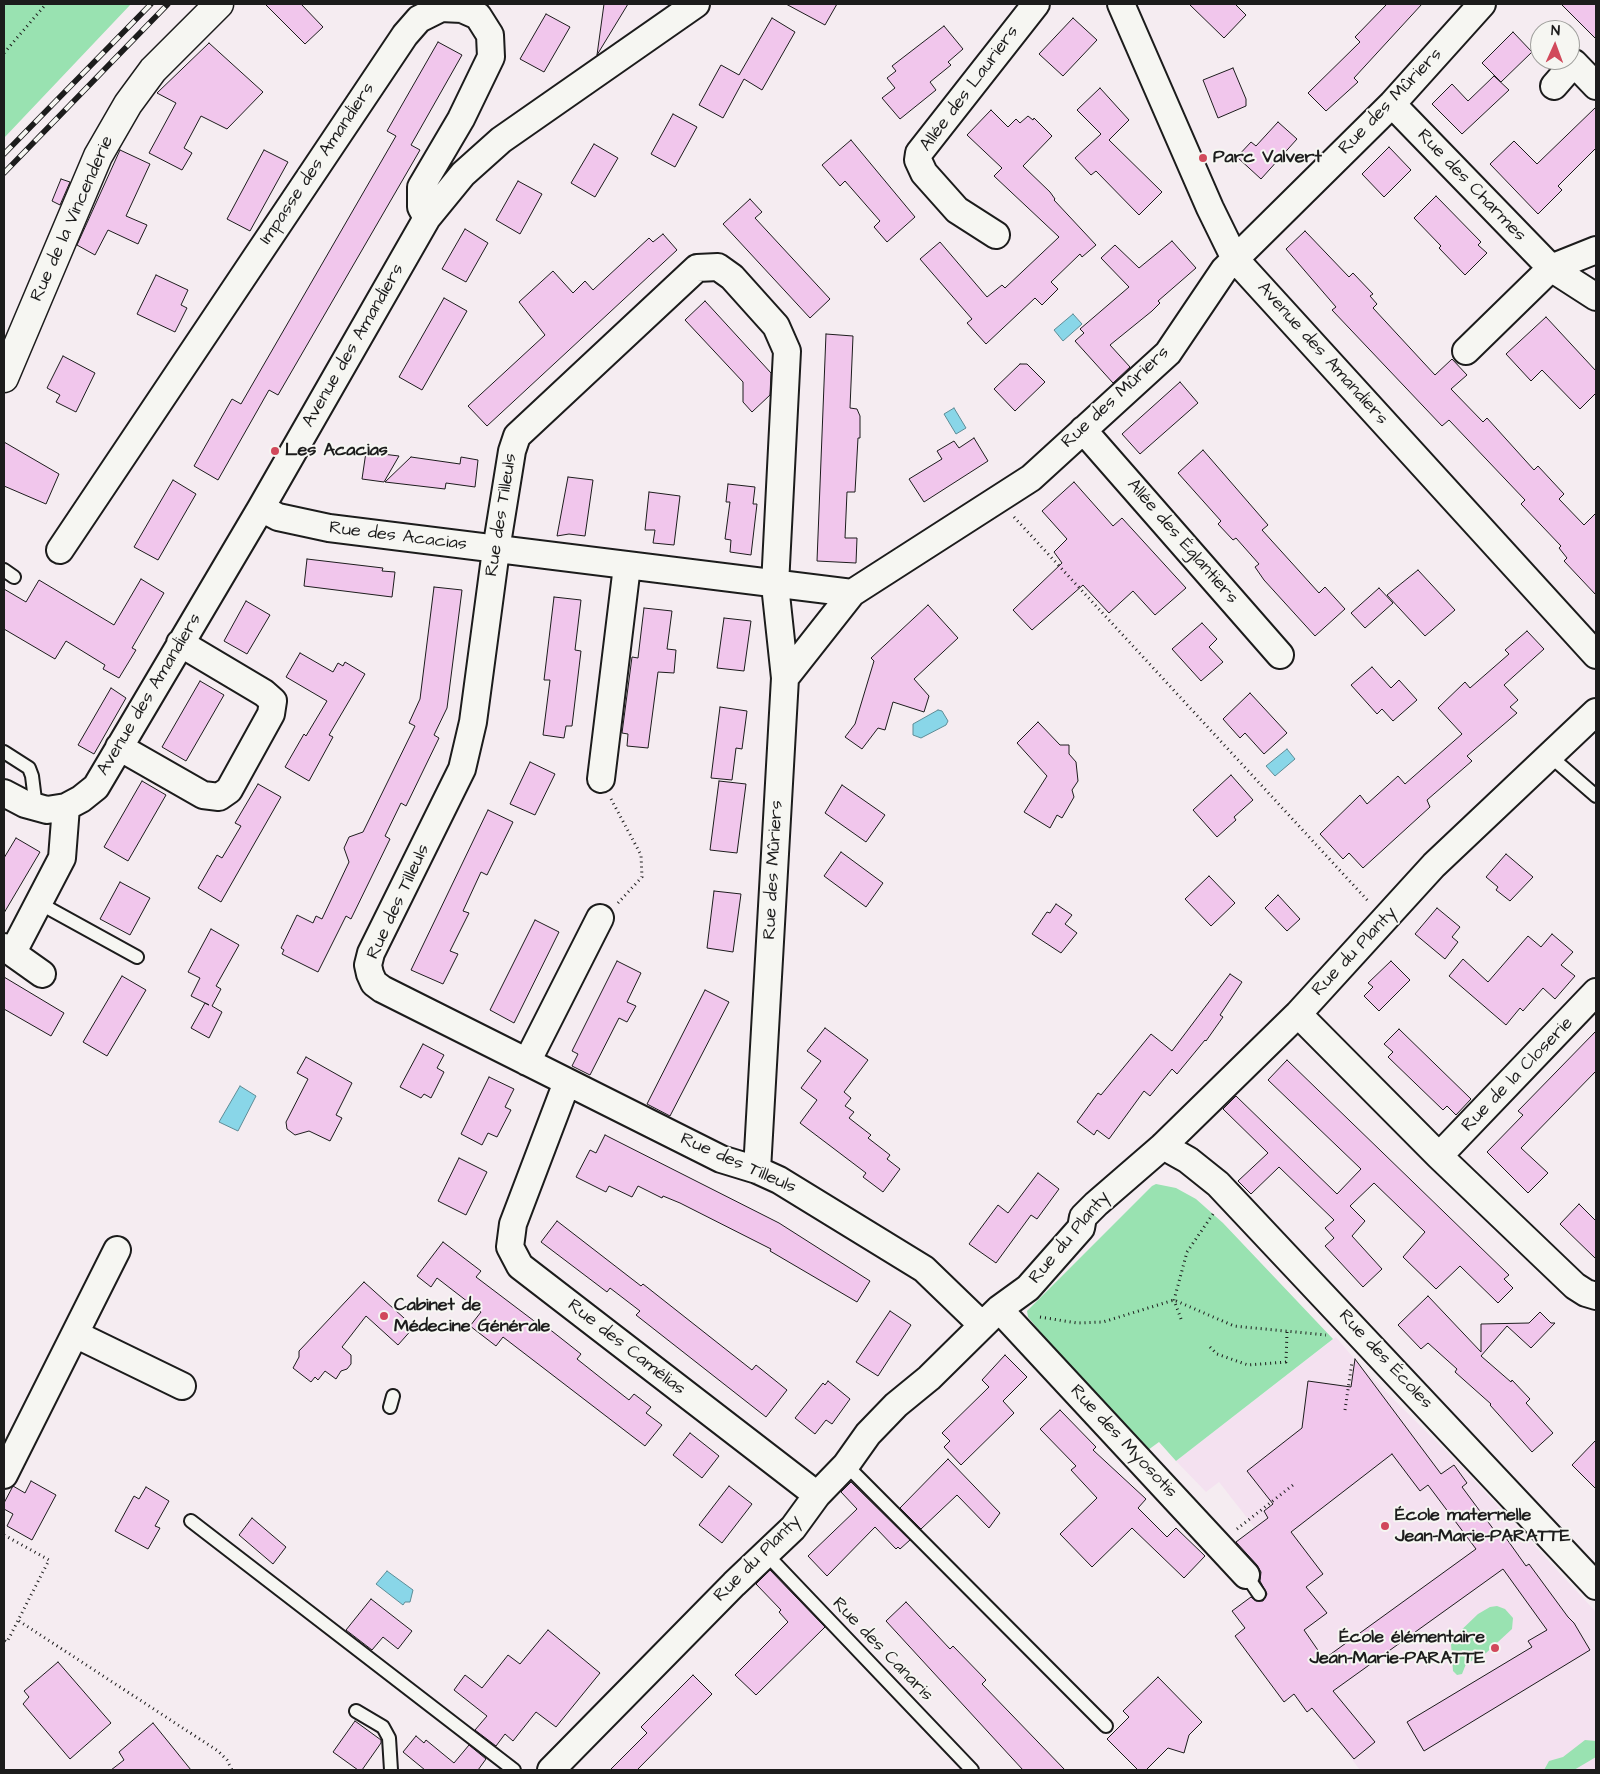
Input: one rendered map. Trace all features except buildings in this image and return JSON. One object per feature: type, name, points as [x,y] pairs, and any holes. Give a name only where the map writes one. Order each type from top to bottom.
[{"type":"main road","name":"Rue de la Vincenderie","points":[[4,378],[98,156],[128,104],[153,70],[219,4]]},
{"type":"street","name":"Avenue des Amandiers","points":[[4,793],[36,808],[47,810],[66,807],[82,800],[96,787],[261,508],[427,218],[463,174],[501,140],[696,4]]},
{"type":"street","name":"Allée des Lauriers","points":[[996,235],[957,210],[924,173],[918,160],[924,146],[1036,4]]},
{"type":"street","name":"Avenue des Amandiers","points":[[1121,4],[1210,208],[1235,259],[1596,655]]},
{"type":"street","name":"Rue des Mûriers","points":[[757,1170],[785,678],[852,593],[1031,478],[1168,352],[1224,270],[1392,104],[1482,4]]},
{"type":"street","name":"Impasse des Amandiers","points":[[60,550],[405,35],[419,19],[442,8],[462,9],[478,16],[490,35],[491,57],[461,119],[421,187],[421,207],[427,218]]},
{"type":"street","points":[[1554,86],[1574,63],[1596,86]]},
{"type":"street","name":"Rue des Charmes","points":[[1392,104],[1551,268],[1596,297]]},
{"type":"street","points":[[1466,351],[1551,268],[1596,250]]},
{"type":"street","name":"Rue des Tilleuls","points":[[785,678],[776,585],[786,351],[776,326],[732,277],[718,267],[697,268],[522,428],[517,436],[512,451],[496,550],[473,722],[462,770],[371,953],[368,965],[374,983],[382,989],[721,1159],[757,1170],[799,1191],[924,1269],[997,1318]]},
{"type":"street","name":"Allée des Églantiers","points":[[1083,430],[1280,655]]},
{"type":"street","name":"Rue des Acacias","points":[[261,508],[278,517],[311,525],[776,585]]},
{"type":"street","points":[[601,779],[627,566]]},
{"type":"street","points":[[776,585],[852,593]]},
{"type":"street","points":[[119,747],[203,795],[220,797],[229,790],[271,714],[273,701],[264,693],[180,643]]},
{"type":"street","name":"Rue du Planty","points":[[552,1770],[734,1584],[767,1555],[794,1527],[817,1496],[846,1465],[868,1434],[896,1405],[997,1318],[1080,1228],[1084,1217],[1163,1146],[1298,1014],[1434,865],[1596,712]]},
{"type":"street","points":[[42,974],[9,949],[40,903],[62,858],[66,807]]},
{"type":"street","points":[[527,1062],[600,918]]},
{"type":"street","name":"Rue de la Closerie","points":[[1440,1156],[1596,992]]},
{"type":"street","points":[[1298,1014],[1440,1156],[1576,1286],[1586,1293],[1596,1296]]},
{"type":"street","name":"Rue des Camélias","points":[[567,1082],[513,1224],[510,1247],[520,1266],[817,1496]]},
{"type":"street","name":"Rue des Écoles","points":[[1163,1146],[1188,1160],[1218,1184],[1366,1339],[1596,1586]]},
{"type":"street","points":[[4,1475],[116,1250]]},
{"type":"street","name":"Rue des Myosotis","points":[[997,1318],[1219,1543],[1252,1585]]},
{"type":"street","points":[[75,1334],[182,1386]]},
{"type":"lane","points":[[4,752],[29,768],[32,776],[36,808]]},
{"type":"lane","points":[[1550,756],[1596,796]]},
{"type":"lane","points":[[40,903],[137,957]]},
{"type":"lane","points":[[846,1465],[1106,1726]]},
{"type":"lane","points":[[191,1521],[514,1770]]},
{"type":"lane","name":"Rue des Canaris","points":[[767,1555],[972,1770]]},
{"type":"lane","points":[[356,1711],[383,1727],[389,1738],[391,1770]]},
{"type":"path","points":[[4,53],[46,4]]},
{"type":"path","points":[[999,500],[1385,920]]},
{"type":"path","points":[[600,918],[626,895],[642,877],[641,856],[601,779]]},
{"type":"path","points":[[1181,1319],[1174,1300],[1187,1252],[1214,1214]]},
{"type":"path","points":[[997,1318],[1028,1317],[1077,1323],[1103,1322],[1174,1300],[1234,1326],[1330,1336]]},
{"type":"path","points":[[1210,1347],[1217,1354],[1248,1364],[1286,1362],[1287,1332]]},
{"type":"path","points":[[1345,1410],[1353,1356],[1351,1350],[1366,1339]]},
{"type":"path","points":[[1219,1543],[1293,1485]]},
{"type":"path","points":[[4,1535],[49,1560],[19,1621],[7,1642],[4,1640]]},
{"type":"path","points":[[19,1621],[218,1751],[227,1760],[232,1770]]},
{"type":"shaded area","name":"École maternelle Jean-Marie-PARATTE","points":[[1336,1337],[1361,1367],[1457,1462],[1596,1612],[1596,1770],[1360,1770],[1324,1723],[1334,1714],[1322,1701],[1307,1712],[1294,1694],[1284,1702],[1263,1653],[1253,1660],[1235,1636],[1245,1628],[1232,1611],[1269,1587],[1273,1544],[1247,1565],[1232,1545],[1255,1528],[1219,1482],[1206,1492],[1176,1461]]},
{"type":"green space","points":[[4,4],[131,4],[4,138]]},
{"type":"green space","points":[[1156,1184],[1176,1188],[1196,1199],[1223,1223],[1333,1339],[1176,1461],[1159,1442],[1148,1450],[1056,1351],[1028,1317],[1027,1311]]},
{"type":"green space","points":[[1497,1606],[1505,1609],[1513,1618],[1512,1629],[1486,1653],[1466,1664],[1462,1674],[1457,1675],[1453,1671],[1451,1644],[1453,1638],[1478,1614],[1490,1607]]},
{"type":"green space","points":[[1585,1740],[1596,1741],[1596,1757],[1574,1770],[1544,1770],[1549,1761],[1563,1757]]},
{"type":"water","points":[[1073,314],[1082,324],[1063,341],[1054,330]]},
{"type":"water","points":[[954,408],[966,428],[956,434],[944,414]]},
{"type":"water","points":[[938,710],[942,711],[948,721],[946,725],[921,738],[913,735],[913,724]]},
{"type":"water","points":[[1287,749],[1295,759],[1275,776],[1266,766]]},
{"type":"water","points":[[240,1086],[256,1096],[238,1131],[219,1122]]},
{"type":"water","points":[[387,1571],[413,1590],[410,1602],[405,1602],[403,1605],[376,1584]]},
{"type":"railway","points":[[4,154],[151,4]]},
{"type":"railway","points":[[4,173],[168,4]]},
{"type":"place","name":"Parc Valvert","points":[[1203,158]]},
{"type":"place","name":"Les Acacias","points":[[275,451]]},
{"type":"place","name":"Cabinet de Médecine Générale","points":[[384,1316]]},
{"type":"place","name":"École maternelle Jean-Marie-PARATTE","points":[[1385,1526]]},
{"type":"place","name":"École élémentaire Jean-Marie-PARATTE","points":[[1495,1648]]}]
